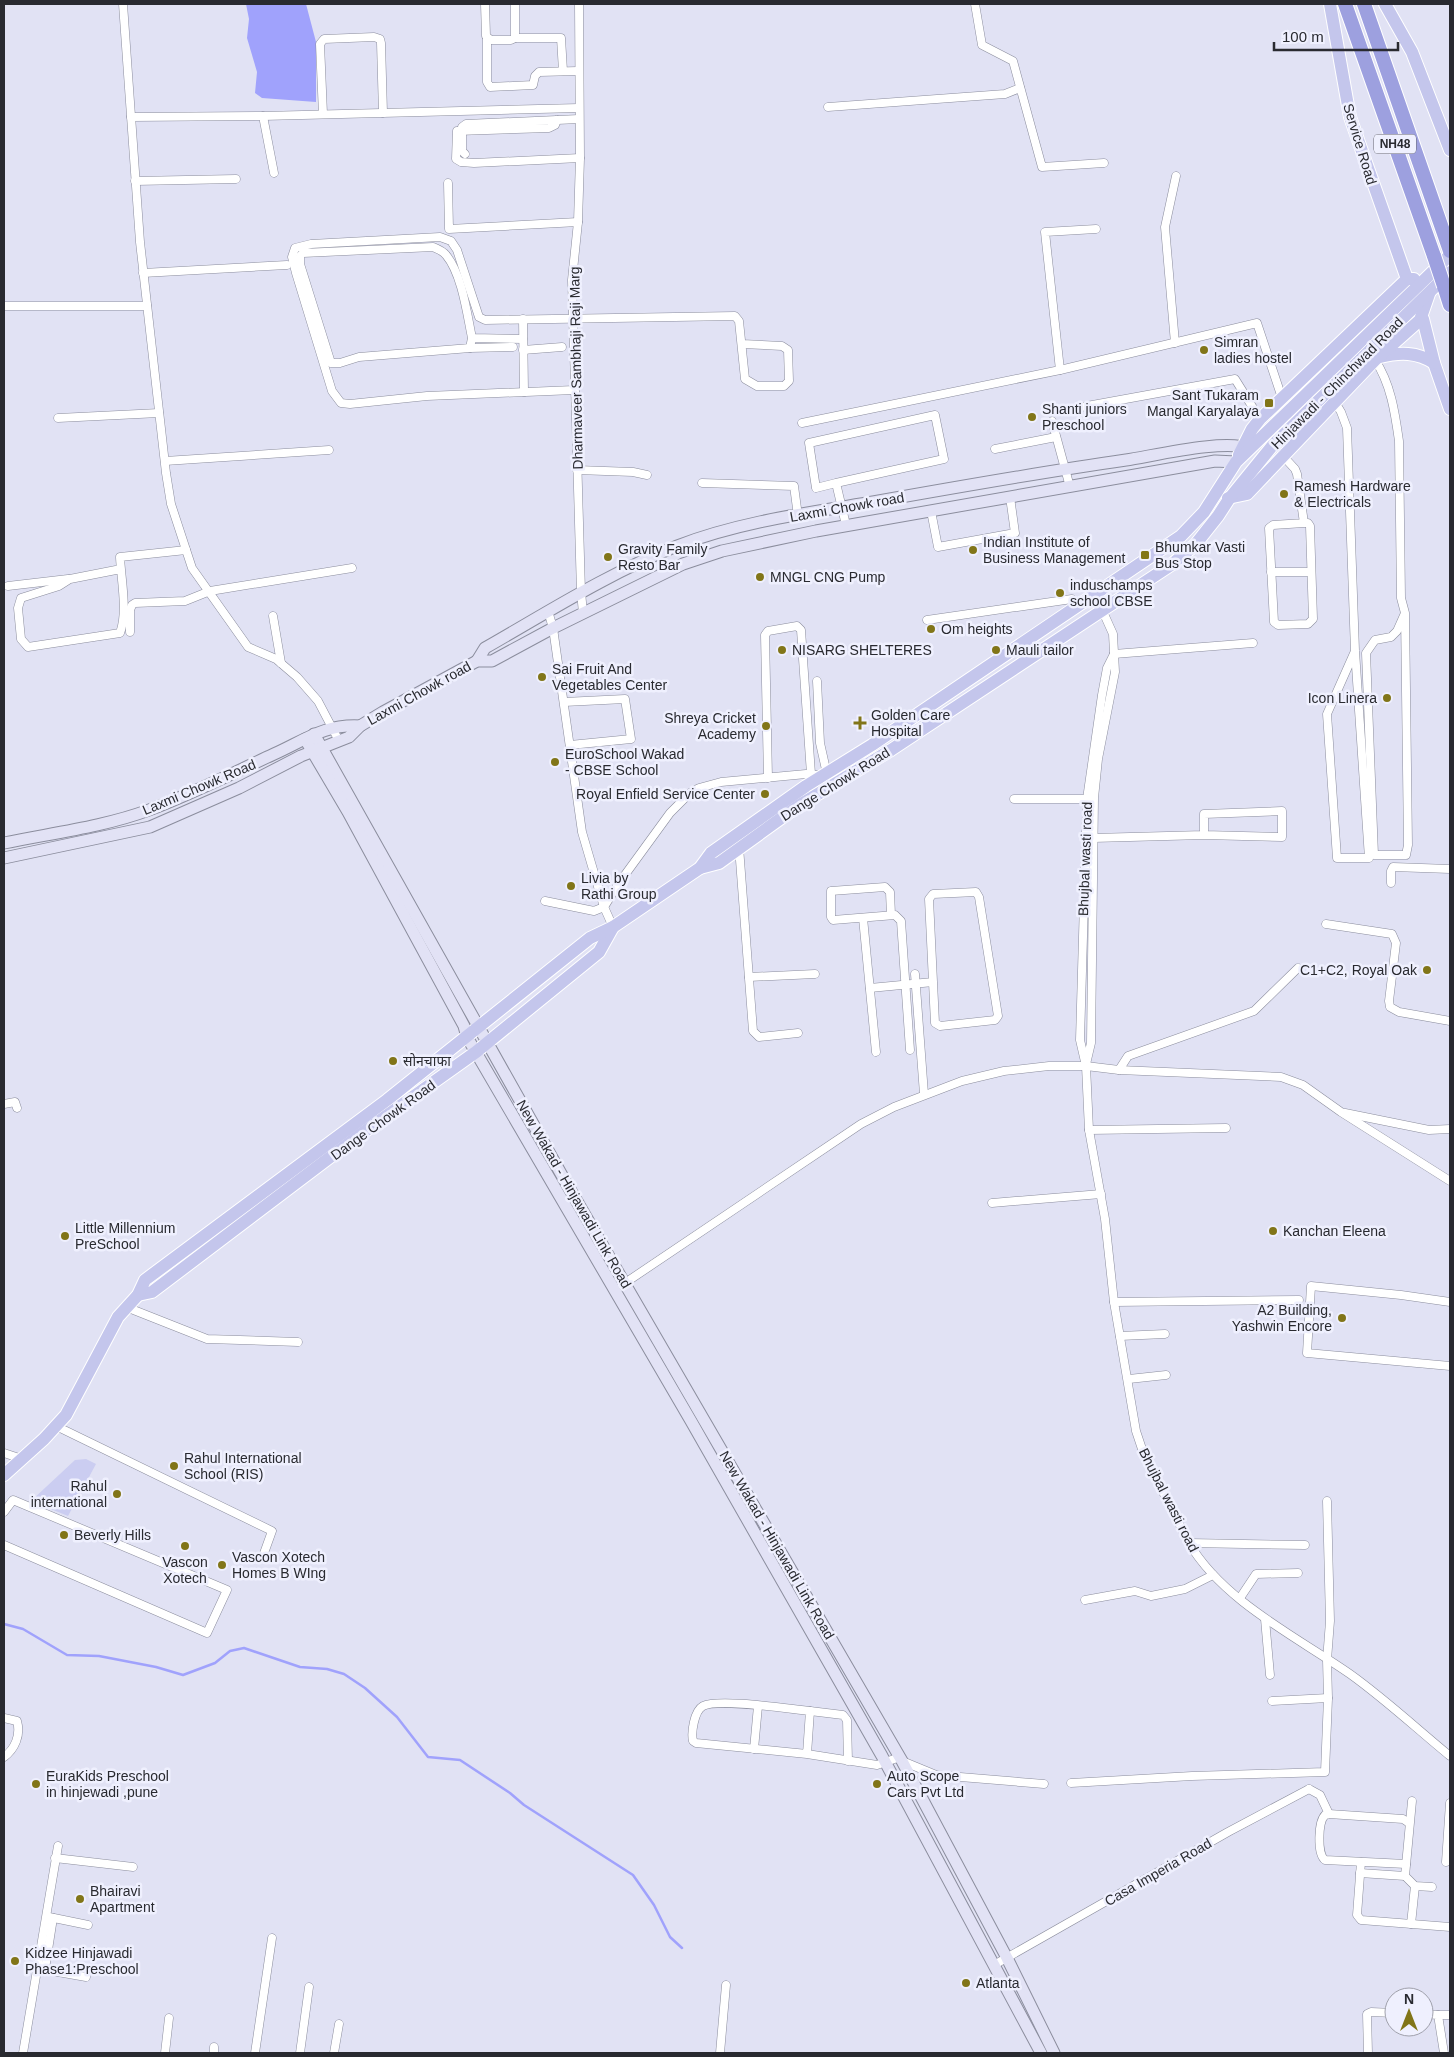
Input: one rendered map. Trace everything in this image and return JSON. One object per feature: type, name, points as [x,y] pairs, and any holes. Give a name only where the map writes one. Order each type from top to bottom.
[{"type":"highway","name":"NH48","points":[[1346,4],[1450,305]]},
{"type":"highway","name":"NH48","points":[[1364,4],[1449,250]]},
{"type":"main road","name":"Service Road","points":[[1330,4],[1350,117],[1407,279]]},
{"type":"main road","points":[[1385,4],[1412,52],[1450,150]]},
{"type":"main road","name":"Hinjawadi - Chinchwad Road","points":[[1246,447],[1425,279],[1449,250]]},
{"type":"main road","name":"Hinjawadi - Chinchwad Road","points":[[1229,499],[1273,445],[1450,272]]},
{"type":"main road","points":[[1246,447],[1260,419],[1407,279],[1425,279]]},
{"type":"main road","points":[[1217,492],[1229,499],[1247,494],[1378,358],[1420,320],[1430,291]]},
{"type":"main road","points":[[1423,319],[1434,364],[1450,409]]},
{"type":"main road","points":[[1378,358],[1394,354],[1412,354],[1425,358],[1434,364]]},
{"type":"main road","name":"Laxmi Chowk road","points":[[477,661],[485,648],[580,592],[676,547],[717,533],[841,508],[1065,469],[1213,447],[1246,447]]},
{"type":"main road","name":"Dange Chowk Road","points":[[700,868],[711,853],[819,775],[880,740],[1181,536],[1204,512],[1246,447]]},
{"type":"main road","name":"Laxmi Chowk road","points":[[339,741],[349,737],[360,726],[477,661],[492,661],[583,613],[683,564],[722,550],[846,525],[1215,461],[1236,462]]},
{"type":"main road","name":"Dange Chowk Road","points":[[269,1196],[590,938],[613,927],[700,868],[719,863],[798,806],[891,750],[1171,565],[1195,545],[1229,499]]},
{"type":"main road","points":[[1162,549],[1171,565]]},
{"type":"main road","name":"Laxmi Chowk Road","points":[[4,843],[108,822],[147,811],[332,728],[342,725],[360,726]]},
{"type":"main road","points":[[310,737],[317,749]]},
{"type":"main road","name":"Laxmi Chowk Road","points":[[4,858],[150,827],[239,788],[317,749],[339,741]]},
{"type":"main road","name":"New Wakad - Hinjawadi Link Road","points":[[317,749],[899,1756],[1007,1958],[1054,2053]]},
{"type":"main road","name":"New Wakad - Hinjawadi Link Road","points":[[317,749],[348,812],[459,1017],[467,1038],[614,1289],[884,1759],[1040,2053]]},
{"type":"main road","name":"Dange Chowk Road","points":[[4,1475],[56,1426],[74,1401],[118,1317],[138,1295],[145,1280],[358,1136],[476,1052],[599,952],[613,927]]},
{"type":"main road","points":[[553,1185],[564,1179]]},
{"type":"main road","points":[[775,1569],[786,1561]]},
{"type":"street","points":[[123,4],[143,273],[164,461],[171,504],[197,577],[210,591],[248,647],[276,659],[297,677],[318,701],[339,741]]},
{"type":"street","points":[[485,4],[487,82],[490,87],[528,86],[533,84],[535,76],[539,72],[578,71]]},
{"type":"street","points":[[514,4],[515,38]]},
{"type":"street","name":"Dharmaveer Sambhaji Raji Marg","points":[[578,4],[580,158],[578,222],[572,280],[580,592],[583,613]]},
{"type":"street","points":[[975,4],[982,45],[1013,61],[1042,167],[1104,162]]},
{"type":"street","points":[[323,114],[320,44],[324,39],[374,37],[380,39],[381,43],[382,113]]},
{"type":"street","points":[[487,38],[490,40],[561,38],[563,72]]},
{"type":"street","points":[[828,108],[1005,94],[1020,88]]},
{"type":"street","points":[[131,117],[263,116],[579,108]]},
{"type":"street","points":[[263,116],[274,173]]},
{"type":"street","points":[[579,119],[557,120],[555,125],[549,128],[456,132],[456,159],[460,162],[580,158]]},
{"type":"street","points":[[462,131],[462,148],[465,154]]},
{"type":"street","points":[[1174,343],[1165,227],[1176,176]]},
{"type":"street","points":[[135,181],[236,179]]},
{"type":"street","points":[[448,183],[449,229],[578,222]]},
{"type":"street","points":[[1060,370],[1045,232],[1096,229]]},
{"type":"street","points":[[574,390],[341,403],[332,391],[292,257],[295,248],[311,244],[440,238],[451,241],[457,250],[479,317],[485,320],[735,316],[739,321],[745,379],[757,386],[784,386],[789,381],[788,350],[782,346],[742,344]]},
{"type":"street","points":[[470,348],[472,338],[457,277],[447,256],[441,251],[433,247],[304,253],[300,256],[300,264],[331,364],[359,358],[470,348],[513,347]]},
{"type":"street","points":[[143,273],[287,265]]},
{"type":"street","points":[[4,306],[147,306]]},
{"type":"street","points":[[523,319],[524,392]]},
{"type":"street","points":[[802,423],[1060,370],[1257,323],[1282,398]]},
{"type":"street","points":[[472,338],[523,339]]},
{"type":"street","points":[[523,350],[562,347]]},
{"type":"street","points":[[1378,358],[1395,415],[1398,441],[1400,580],[1401,598],[1405,613],[1408,845],[1406,856],[1374,855],[1366,653],[1375,640],[1391,637],[1398,631],[1405,613]]},
{"type":"street","points":[[1076,408],[1235,379],[1260,419]]},
{"type":"street","points":[[1335,402],[1341,412],[1346,428],[1355,651],[1369,858],[1337,858],[1327,714],[1355,651]]},
{"type":"street","points":[[58,418],[159,414]]},
{"type":"street","points":[[935,415],[944,459],[836,483],[816,488],[809,443],[935,415]]},
{"type":"street","points":[[1052,421],[1070,487]]},
{"type":"street","points":[[995,449],[1056,437]]},
{"type":"street","points":[[164,461],[329,450]]},
{"type":"street","points":[[1283,456],[1297,474],[1304,523]]},
{"type":"street","points":[[577,470],[633,472],[647,475]]},
{"type":"street","points":[[702,483],[794,486],[798,516]]},
{"type":"street","points":[[836,483],[846,525]]},
{"type":"street","points":[[932,511],[938,547],[1015,533],[1010,497]]},
{"type":"street","points":[[1308,523],[1310,526],[1311,572],[1312,622],[1280,626],[1274,622],[1270,528],[1273,525],[1308,523]]},
{"type":"street","points":[[70,579],[59,586],[21,598],[18,608],[20,639],[28,647],[120,633],[124,623],[120,557],[186,550]]},
{"type":"street","points":[[130,632],[132,605],[135,603],[186,601],[210,591],[352,568]]},
{"type":"street","points":[[8,586],[70,579],[121,569]]},
{"type":"street","points":[[1271,572],[1311,572]]},
{"type":"street","name":"Bhujbal wasti road","points":[[1095,594],[1112,634],[1115,672],[1098,758],[1090,817],[1080,1040],[1086,1066],[1089,1130],[1102,1194],[1114,1302],[1139,1442],[1189,1543],[1196,1555],[1213,1575],[1265,1619],[1351,1675],[1450,1756]]},
{"type":"street","points":[[927,620],[1072,599],[1076,606]]},
{"type":"street","points":[[548,611],[554,628],[582,832],[604,907],[613,927]]},
{"type":"street","points":[[274,616],[281,663]]},
{"type":"street","points":[[768,778],[765,635],[768,631],[797,626],[801,630],[819,775],[824,791]]},
{"type":"street","points":[[1114,654],[1253,643]]},
{"type":"street","name":"Bhujbal wasti road","points":[[1086,1066],[1091,1043],[1092,838],[1087,799],[1102,695],[1108,668],[1114,654]]},
{"type":"street","points":[[818,681],[819,775]]},
{"type":"street","points":[[564,702],[626,699],[631,739],[570,745]]},
{"type":"street","name":"Dange Chowk Road","points":[[604,907],[619,883],[670,813],[690,793],[708,785],[721,782],[819,775]]},
{"type":"street","points":[[1014,800],[1087,799]]},
{"type":"street","points":[[1092,838],[1204,835],[1282,837],[1282,812],[1204,814],[1204,835]]},
{"type":"street","points":[[740,847],[753,1031],[756,1036],[798,1033]]},
{"type":"street","points":[[1391,883],[1391,871],[1394,867],[1450,869]]},
{"type":"street","points":[[891,915],[890,892],[885,887],[831,891],[831,917],[834,920],[895,915],[900,921],[910,1050]]},
{"type":"street","points":[[972,890],[979,896],[998,1016],[993,1021],[937,1025],[935,1023],[933,982],[929,899],[933,894],[972,890]]},
{"type":"street","points":[[545,901],[594,911],[604,907]]},
{"type":"street","points":[[863,918],[876,1052]]},
{"type":"street","points":[[1326,924],[1392,934],[1396,943],[1388,1001],[1390,1006],[1399,1012],[1450,1021]]},
{"type":"street","points":[[1119,1070],[1128,1056],[1254,1011],[1298,968]]},
{"type":"street","points":[[749,978],[815,974]]},
{"type":"street","points":[[915,974],[924,1094]]},
{"type":"street","points":[[870,988],[933,982]]},
{"type":"street","points":[[614,1289],[861,1124],[924,1094],[1004,1071],[1049,1066],[1086,1066],[1119,1070],[1281,1077],[1303,1086],[1450,1181]]},
{"type":"street","points":[[4,1104],[14,1102],[17,1108]]},
{"type":"street","points":[[1341,1112],[1429,1130],[1450,1129]]},
{"type":"street","points":[[1089,1130],[1226,1128]]},
{"type":"street","points":[[992,1203],[1102,1194]]},
{"type":"street","points":[[1450,1302],[1311,1286],[1307,1354],[1450,1366]]},
{"type":"street","points":[[1114,1302],[1299,1300]]},
{"type":"street","points":[[126,1307],[207,1339],[298,1342]]},
{"type":"street","points":[[1120,1336],[1165,1334]]},
{"type":"street","points":[[1129,1379],[1166,1375]]},
{"type":"street","points":[[56,1426],[272,1531],[263,1556]]},
{"type":"street","points":[[4,1453],[22,1459]]},
{"type":"street","points":[[4,1512],[14,1500],[227,1590],[207,1633],[4,1544]]},
{"type":"street","points":[[1071,1784],[1192,1776],[1325,1772],[1328,1698],[1327,1660],[1330,1618],[1327,1501]]},
{"type":"street","points":[[1189,1543],[1305,1545]]},
{"type":"street","points":[[1240,1598],[1256,1574],[1298,1572]]},
{"type":"street","points":[[1085,1600],[1134,1591],[1151,1596],[1184,1589],[1213,1575]]},
{"type":"street","points":[[1265,1619],[1270,1675]]},
{"type":"street","points":[[1272,1701],[1328,1698]]},
{"type":"street","points":[[848,1760],[847,1720],[843,1715],[810,1710],[727,1704],[702,1706],[698,1710],[692,1735],[693,1741],[696,1743],[808,1754],[867,1763],[877,1764],[884,1759],[899,1756],[936,1775],[1044,1784]]},
{"type":"street","points":[[754,1749],[758,1706]]},
{"type":"street","points":[[808,1754],[810,1710]]},
{"type":"street","points":[[4,1718],[17,1721],[19,1728],[16,1741],[10,1753],[4,1758]]},
{"type":"street","points":[[1307,1774],[1309,1789],[1320,1795],[1329,1814]]},
{"type":"street","name":"Casa Imperia Road","points":[[994,1965],[1228,1832],[1309,1789]]},
{"type":"street","points":[[1405,1876],[1412,1801]]},
{"type":"street","points":[[1446,1862],[1450,1803]]},
{"type":"street","points":[[1406,1864],[1325,1860],[1322,1858],[1321,1821],[1325,1815],[1329,1814],[1403,1819],[1410,1823]]},
{"type":"street","points":[[48,1970],[49,1917],[58,1846]]},
{"type":"street","points":[[55,1858],[134,1867]]},
{"type":"street","points":[[1361,1862],[1357,1915],[1361,1920],[1450,1927]]},
{"type":"street","points":[[1360,1873],[1405,1876],[1415,1886],[1432,1887]]},
{"type":"street","points":[[1411,1924],[1415,1886]]},
{"type":"street","points":[[49,1917],[88,1925]]},
{"type":"street","points":[[23,2053],[36,1970],[49,1917]]},
{"type":"street","points":[[255,2053],[272,1938]]},
{"type":"street","points":[[36,1970],[48,1970],[86,1977]]},
{"type":"street","points":[[720,2053],[726,1985]]},
{"type":"street","points":[[300,2053],[309,1987]]},
{"type":"street","points":[[1368,2053],[1367,2014],[1371,2012],[1384,2013]]},
{"type":"street","points":[[1434,2014],[1450,2015]]},
{"type":"street","points":[[1438,2014],[1444,2053]]},
{"type":"street","points":[[165,2053],[170,2018]]},
{"type":"street","points":[[334,2053],[339,2024]]},
{"type":"shaded area","points":[[86,1459],[96,1464],[68,1516],[31,1501],[75,1460]]},
{"type":"water","points":[[246,4],[306,4],[316,42],[316,102],[262,98],[255,93],[257,72],[247,38],[249,19]]},
{"type":"waterway","points":[[4,1624],[23,1629],[67,1655],[99,1656],[156,1667],[183,1675],[215,1663],[230,1651],[244,1648],[300,1667],[327,1669],[344,1674],[365,1688],[397,1717],[428,1757],[460,1760],[510,1793],[524,1805],[633,1875],[654,1905],[670,1937],[682,1948]]},
{"type":"place","name":"Simran ladies hostel","points":[[1204,350]]},
{"type":"place","name":"Sant Tukaram Mangal Karyalaya","points":[[1269,403]]},
{"type":"place","name":"Shanti juniors Preschool","points":[[1032,417]]},
{"type":"place","name":"Ramesh Hardware & Electricals","points":[[1284,494]]},
{"type":"place","name":"Indian Institute of Business Management","points":[[973,550]]},
{"type":"place","name":"Bhumkar Vasti Bus Stop","points":[[1145,555]]},
{"type":"place","name":"Gravity Family Resto Bar","points":[[608,557]]},
{"type":"place","name":"MNGL CNG Pump","points":[[760,577]]},
{"type":"place","name":"induschamps school CBSE","points":[[1060,593]]},
{"type":"place","name":"Om heights","points":[[931,629]]},
{"type":"place","name":"NISARG SHELTERES","points":[[782,650]]},
{"type":"place","name":"Mauli tailor","points":[[996,650]]},
{"type":"place","name":"Sai Fruit And Vegetables Center","points":[[542,677]]},
{"type":"place","name":"Icon Linera","points":[[1387,698]]},
{"type":"place","name":"Golden Care Hospital","points":[[860,723]]},
{"type":"place","name":"Shreya Cricket Academy","points":[[766,726]]},
{"type":"place","name":"EuroSchool Wakad - CBSE School","points":[[555,762]]},
{"type":"place","name":"Royal Enfield Service Center","points":[[765,794]]},
{"type":"place","name":"Livia by Rathi Group","points":[[571,886]]},
{"type":"place","name":"C1+C2, Royal Oak","points":[[1427,970]]},
{"type":"place","name":"सोनचाफा","points":[[393,1061]]},
{"type":"place","name":"Kanchan Eleena","points":[[1273,1231]]},
{"type":"place","name":"Little Millennium PreSchool","points":[[65,1236]]},
{"type":"place","name":"A2 Building, Yashwin Encore","points":[[1342,1318]]},
{"type":"place","name":"Rahul International School (RIS)","points":[[174,1466]]},
{"type":"place","name":"Rahul international","points":[[117,1494]]},
{"type":"place","name":"Beverly Hills","points":[[64,1535]]},
{"type":"place","name":"Vascon Xotech","points":[[185,1546]]},
{"type":"place","name":"Vascon Xotech Homes B WIng","points":[[222,1565]]},
{"type":"place","name":"EuraKids Preschool in hinjewadi ,pune","points":[[36,1784]]},
{"type":"place","name":"Auto Scope Cars Pvt Ltd","points":[[877,1784]]},
{"type":"place","name":"Bhairavi Apartment","points":[[80,1899]]},
{"type":"place","name":"Kidzee Hinjawadi Phase1:Preschool","points":[[15,1961]]},
{"type":"place","name":"Atlanta","points":[[966,1983]]}]
